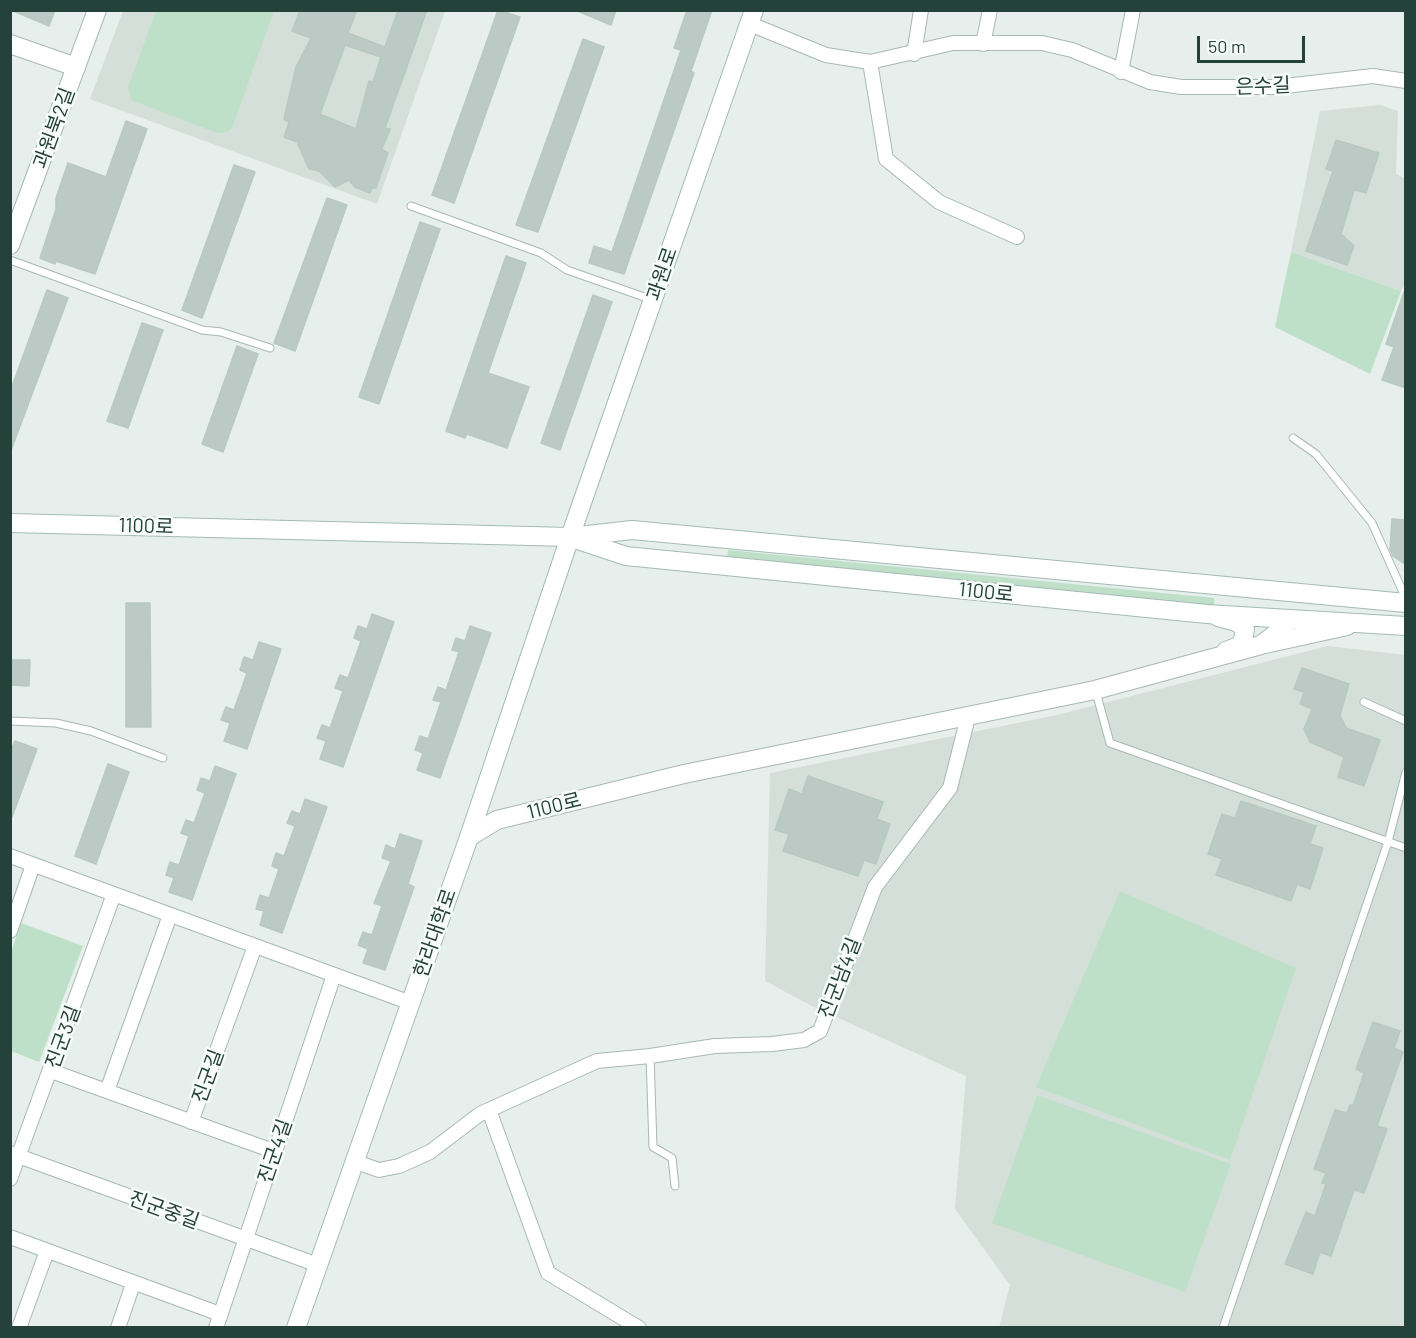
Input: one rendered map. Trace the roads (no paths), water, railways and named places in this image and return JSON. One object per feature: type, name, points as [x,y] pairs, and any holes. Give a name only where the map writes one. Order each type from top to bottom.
[{"type":"main road","name":"과원북2길","points":[[10,245],[97,10]]},
{"type":"main road","name":"과원로","points":[[570,537],[752,17]]},
{"type":"main road","points":[[10,44],[76,67]]},
{"type":"main road","name":"1100로","points":[[10,523],[570,537],[632,530],[1291,593],[1406,601]]},
{"type":"main road","name":"1100로","points":[[570,537],[627,556],[1207,614],[1406,626]]},
{"type":"main road","name":"한라대학로","points":[[296,1328],[469,837],[570,537]]},
{"type":"main road","points":[[1261,645],[1278,632],[1289,619],[1291,593]]},
{"type":"main road","points":[[1205,661],[1239,646],[1245,634],[1243,626],[1237,622],[1207,614]]},
{"type":"main road","points":[[1205,661],[1261,645],[1360,623]]},
{"type":"main road","name":"1100로","points":[[469,837],[497,820],[684,774],[1095,690],[1205,661]]},
{"type":"street","points":[[914,54],[921,10]]},
{"type":"street","points":[[983,44],[990,10]]},
{"type":"street","points":[[1121,72],[1133,10]]},
{"type":"street","name":"은수길","points":[[752,17],[826,54],[870,62],[953,44],[1041,43],[1072,50],[1150,82],[1181,87],[1276,87],[1372,76],[1406,81]]},
{"type":"street","points":[[870,62],[886,159],[939,202],[1017,237]]},
{"type":"street","name":"진군남4길","points":[[356,1162],[380,1170],[399,1166],[430,1152],[489,1110],[597,1061],[715,1046],[804,1040],[820,1031],[875,887],[950,788],[968,717]]},
{"type":"street","points":[[10,856],[411,1003]]},
{"type":"street","points":[[11,928],[33,865]]},
{"type":"street","name":"진군3길","points":[[10,1179],[15,1155],[51,1071],[114,894]]},
{"type":"street","points":[[107,1091],[170,915]]},
{"type":"street","name":"진군길","points":[[255,946],[191,1122],[276,1152]]},
{"type":"street","name":"진군4길","points":[[218,1321],[334,975]]},
{"type":"street","points":[[51,1071],[191,1122]]},
{"type":"street","points":[[489,1110],[549,1273],[639,1328]]},
{"type":"street","name":"진군중길","points":[[15,1155],[318,1265]]},
{"type":"street","points":[[10,1237],[133,1284],[218,1321]]},
{"type":"street","points":[[19,1328],[47,1251]]},
{"type":"street","points":[[118,1328],[133,1284]]},
{"type":"lane","points":[[411,206],[541,253],[567,270],[653,300]]},
{"type":"lane","points":[[10,260],[202,330],[221,332],[270,348]]},
{"type":"lane","points":[[1293,438],[1316,454],[1372,523],[1406,601]]},
{"type":"lane","points":[[1095,690],[1110,744],[1406,848]]},
{"type":"lane","points":[[1364,702],[1406,720]]},
{"type":"lane","points":[[10,721],[56,723],[91,731],[163,758]]},
{"type":"lane","points":[[1223,1328],[1388,842],[1406,772]]},
{"type":"lane","points":[[650,1056],[653,1147],[672,1158],[675,1186]]}]
